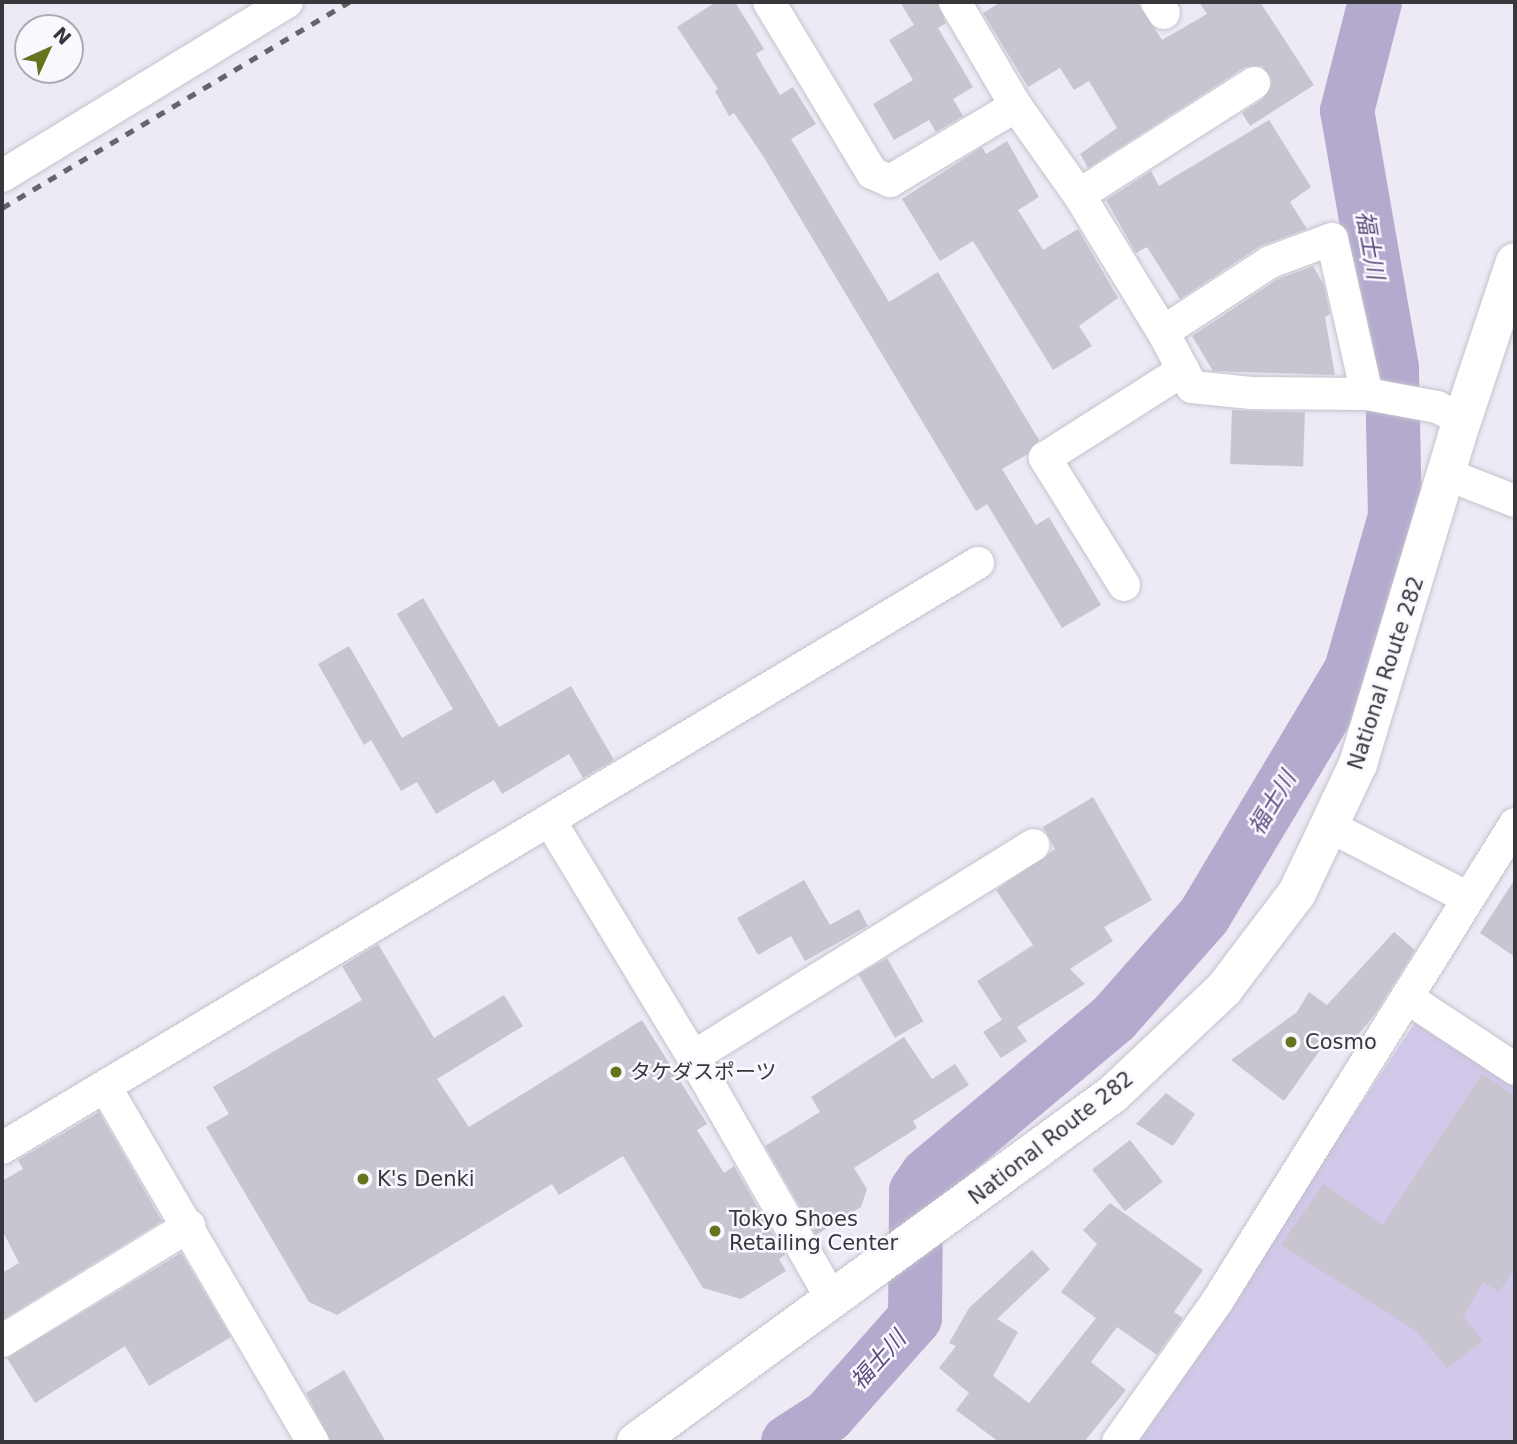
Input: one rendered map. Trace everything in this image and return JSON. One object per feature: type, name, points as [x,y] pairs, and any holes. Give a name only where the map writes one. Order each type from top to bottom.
[{"type":"highway","name":"National Route 282","points":[[636,1442],[892,1258],[1113,1094],[1224,989],[1297,893],[1331,827],[1358,764],[1446,474],[1450,413],[1515,262]]},
{"type":"street","points":[[2,176],[287,2]]},
{"type":"street","points":[[769,2],[872,173],[890,181],[1016,106]]},
{"type":"street","points":[[955,2],[1016,106],[1079,195],[1163,332],[1192,387],[1251,393],[1370,394],[1450,413]]},
{"type":"street","points":[[1079,195],[1254,83]]},
{"type":"street","points":[[1163,332],[1270,262],[1332,239],[1370,394]]},
{"type":"street","points":[[1124,585],[1045,458],[1183,370]]},
{"type":"street","points":[[1446,474],[1515,501]]},
{"type":"street","points":[[2,1148],[978,564]]},
{"type":"street","points":[[550,821],[693,1057],[833,1301]]},
{"type":"street","points":[[1331,827],[1466,897]]},
{"type":"street","points":[[1118,1442],[1218,1300],[1409,999],[1466,897],[1512,832]]},
{"type":"street","points":[[693,1057],[1033,845]]},
{"type":"street","points":[[1409,999],[1511,1058]]},
{"type":"street","points":[[106,1088],[313,1442]]},
{"type":"street","points":[[2,1341],[188,1226]]},
{"type":"shaded area","points":[[1418,1018],[1515,1082],[1515,1442],[1137,1442]]},
{"type":"building","points":[[716,2],[735,2],[764,49],[756,54],[780,95],[793,87],[816,124],[791,139],[889,302],[938,272],[1039,440],[1028,454],[1002,469],[1036,525],[1049,517],[1101,605],[1062,628],[987,504],[976,511],[763,156],[734,113],[729,116],[715,91],[718,89],[677,27]]},
{"type":"building","points":[[900,2],[937,2],[946,23],[938,28],[973,87],[953,99],[963,116],[936,132],[929,120],[894,140],[873,104],[913,80],[889,40],[914,25]]},
{"type":"building","points":[[1001,2],[1137,2],[1162,40],[1207,14],[1199,2],[1260,2],[1314,85],[1250,126],[1242,113],[1264,98],[1272,81],[1262,66],[1245,67],[1088,168],[1080,154],[1117,128],[1089,81],[1074,90],[1060,68],[1028,87],[983,13]]},
{"type":"building","points":[[1269,120],[1311,187],[1290,202],[1307,229],[1260,246],[1180,299],[1147,247],[1136,253],[1106,200],[1151,171],[1159,186]]},
{"type":"building","points":[[1007,141],[1039,197],[1018,210],[1043,250],[1078,229],[1118,298],[1079,326],[1092,346],[1053,370],[973,241],[940,261],[902,199],[982,147],[986,154]]},
{"type":"building","points":[[1313,266],[1324,285],[1330,314],[1325,317],[1335,375],[1213,371],[1192,336],[1278,279]]},
{"type":"building","points":[[1232,410],[1305,413],[1303,467],[1230,464]]},
{"type":"building","points":[[423,598],[499,727],[571,686],[614,760],[583,778],[569,754],[502,794],[494,780],[436,814],[417,782],[401,791],[371,740],[364,745],[318,664],[349,646],[402,738],[453,709],[397,614]]},
{"type":"building","points":[[1093,797],[1152,900],[1104,927],[1113,941],[1070,969],[1085,984],[1017,1027],[1027,1041],[1001,1058],[983,1032],[1002,1020],[977,981],[1033,945],[996,890],[1055,849],[1043,827]]},
{"type":"building","points":[[1515,879],[1515,957],[1480,933]]},
{"type":"building","points":[[804,880],[830,925],[859,909],[868,926],[805,961],[791,936],[758,955],[737,918]]},
{"type":"building","name":"Cosmo","points":[[1394,932],[1415,950],[1375,1014],[1348,1047],[1330,1036],[1284,1101],[1231,1060],[1297,1012],[1309,992],[1327,1005]]},
{"type":"building","points":[[378,944],[434,1038],[504,995],[523,1026],[437,1079],[469,1127],[642,1020],[707,1124],[697,1130],[724,1173],[734,1166],[785,1255],[779,1259],[786,1271],[741,1299],[703,1288],[623,1156],[559,1195],[552,1184],[337,1315],[309,1302],[206,1127],[229,1114],[213,1087],[362,1000],[342,966]]},
{"type":"building","points":[[887,958],[924,1021],[895,1038],[858,974]]},
{"type":"building","points":[[904,1037],[932,1079],[955,1064],[969,1085],[913,1121],[917,1128],[854,1168],[867,1189],[861,1207],[816,1235],[765,1146],[820,1112],[811,1097]]},
{"type":"building","points":[[1482,1074],[1515,1096],[1515,1268],[1499,1292],[1483,1282],[1463,1316],[1483,1341],[1447,1368],[1416,1331],[1281,1245],[1323,1184],[1383,1225]]},
{"type":"building","points":[[1166,1093],[1195,1114],[1173,1146],[1136,1124]]},
{"type":"building","points":[[99,1112],[162,1221],[2,1320],[2,1273],[19,1263],[2,1230],[2,1181],[23,1169],[18,1160]]},
{"type":"building","points":[[1130,1140],[1163,1182],[1125,1211],[1092,1170]]},
{"type":"building","points":[[1110,1203],[1203,1270],[1174,1312],[1183,1318],[1157,1355],[1117,1327],[1091,1362],[1126,1390],[1084,1442],[999,1442],[956,1410],[969,1393],[939,1368],[956,1346],[949,1343],[969,1308],[1032,1250],[1050,1269],[997,1319],[1018,1332],[993,1376],[1029,1403],[1096,1318],[1061,1292],[1097,1244],[1083,1230]]},
{"type":"building","points":[[181,1253],[231,1337],[149,1386],[125,1346],[35,1403],[7,1358]]},
{"type":"building","points":[[344,1370],[386,1442],[331,1442],[306,1393]]},
{"type":"waterway","name":"福士川","points":[[788,1442],[828,1416],[915,1318],[916,1191],[927,1175],[1114,1018],[1204,916],[1351,670],[1395,517],[1392,368],[1347,111],[1375,2]]},
{"type":"railway","points":[[2,208],[349,2]]},
{"type":"place","name":"Cosmo","points":[[1291,1042]]},
{"type":"place","name":"タケダスポーツ","points":[[616,1072]]},
{"type":"place","name":"K's Denki","points":[[363,1179]]},
{"type":"place","name":"Tokyo Shoes Retailing Center","points":[[715,1231]]}]
